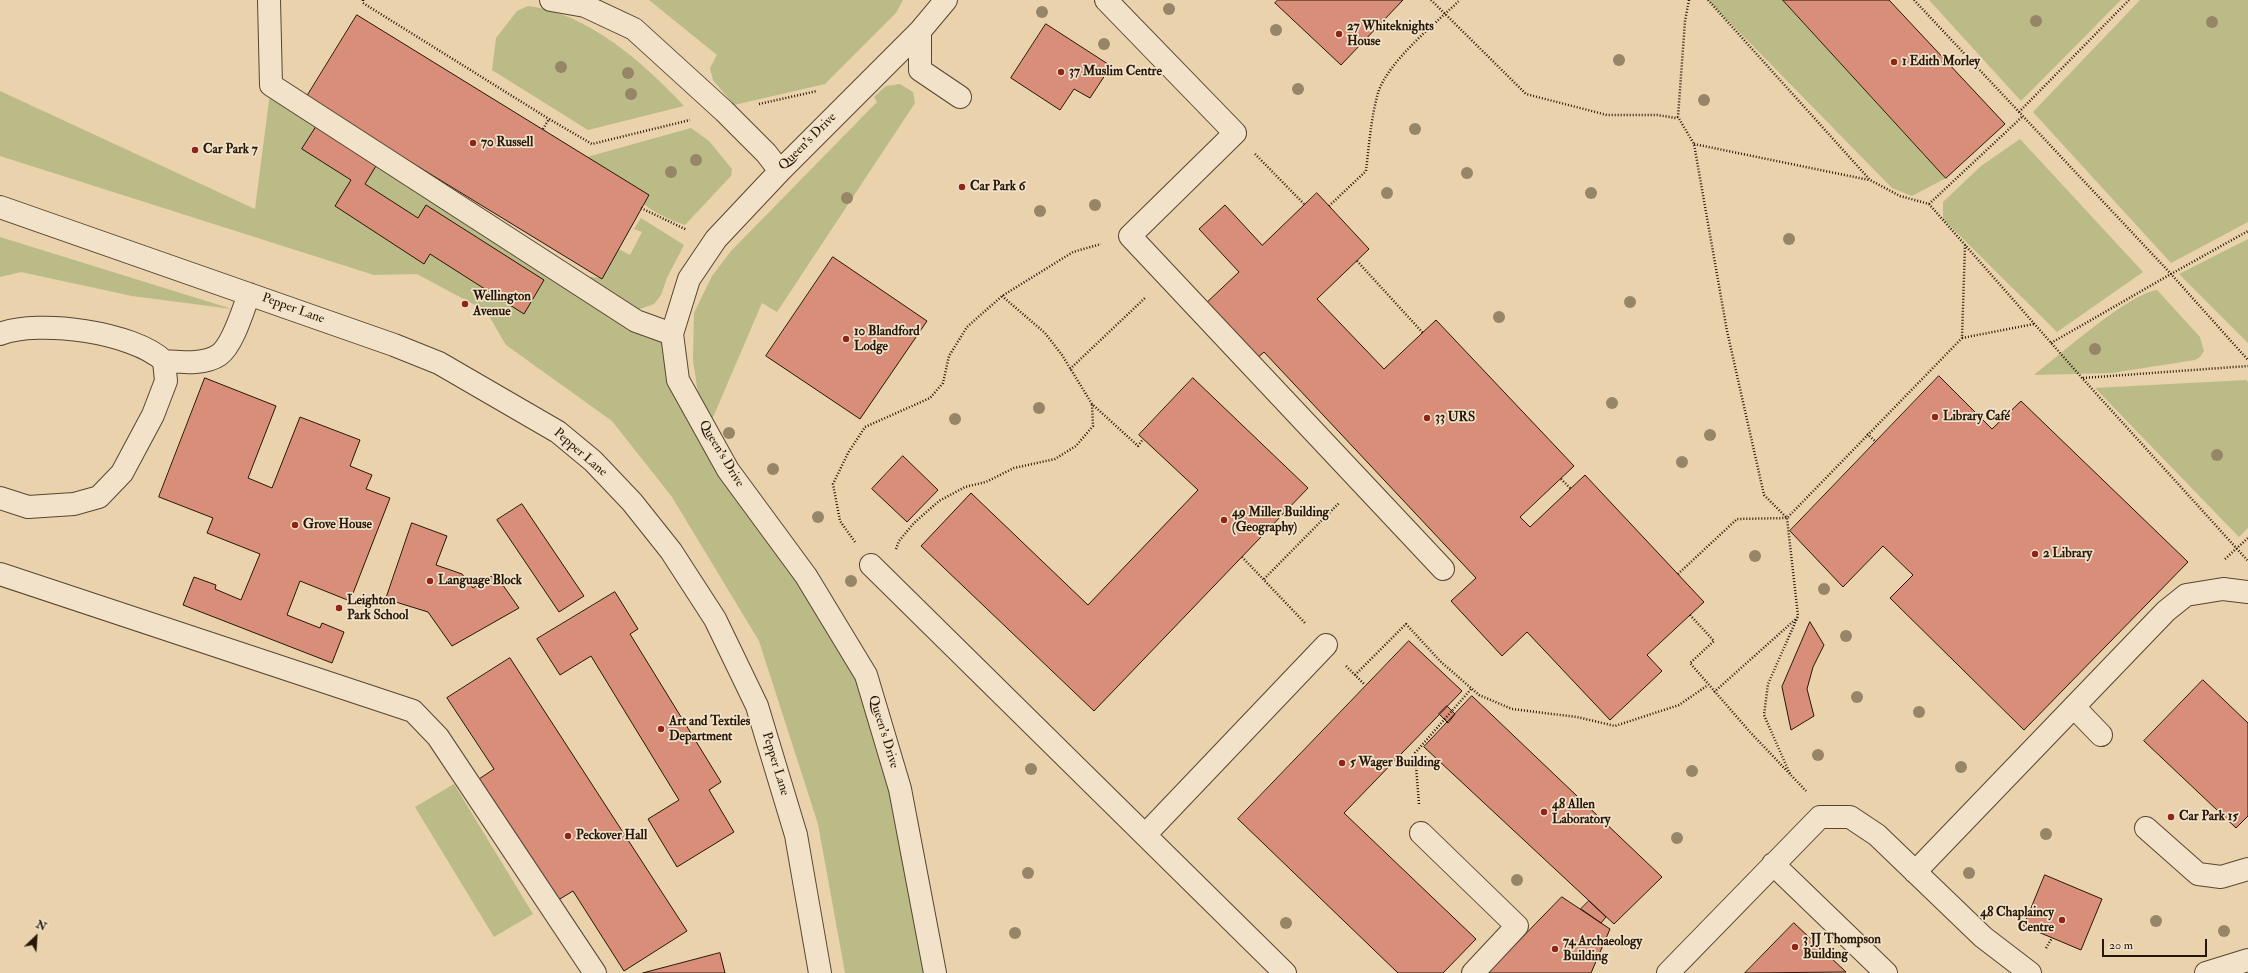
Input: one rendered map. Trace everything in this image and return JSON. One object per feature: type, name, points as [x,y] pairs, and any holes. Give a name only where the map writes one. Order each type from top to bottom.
[{"type":"street","points":[[269,0],[271,85],[636,321],[672,334]]},
{"type":"street","points":[[551,0],[585,6],[634,29],[724,111],[766,153],[780,171]]},
{"type":"street","name":"Queen's Drive","points":[[935,973],[900,789],[866,675],[806,576],[728,470],[678,380],[672,334],[689,279],[716,239],[780,171],[920,31],[946,0]]},
{"type":"street","points":[[1106,0],[1235,133],[1130,236],[1443,569]]},
{"type":"street","points":[[920,31],[920,70],[960,97]]},
{"type":"street","name":"Pepper Lane","points":[[0,206],[250,294],[439,363],[558,432],[593,461],[632,502],[671,551],[715,619],[757,706],[796,835],[820,973]]},
{"type":"street","points":[[164,361],[199,361],[219,354],[231,339],[250,294]]},
{"type":"street","points":[[0,334],[10,330],[46,329],[94,332],[130,341],[156,353],[164,361],[166,381],[153,416],[122,473],[99,497],[74,504],[28,507],[0,498]]},
{"type":"street","points":[[877,571],[1285,973]]},
{"type":"street","points":[[0,574],[413,711],[438,737],[595,973]]},
{"type":"street","points":[[1915,872],[2166,611],[2186,595],[2223,588],[2248,592]]},
{"type":"street","points":[[1145,835],[1326,645]]},
{"type":"street","points":[[2074,707],[2101,735]]},
{"type":"street","points":[[1668,973],[1820,817],[1850,817],[1877,835],[1983,937],[2030,973]]},
{"type":"street","points":[[2146,828],[2198,874],[2221,877],[2248,869]]},
{"type":"street","points":[[1421,833],[1517,926],[1473,973]]},
{"type":"street","points":[[1773,864],[1886,973]]},
{"type":"street","points":[[2206,973],[2248,960]]},
{"type":"path","points":[[363,0],[363,3],[549,119],[592,144],[724,111],[820,91]]},
{"type":"path","points":[[1431,0],[1526,94],[1607,115],[1657,115],[1678,117]]},
{"type":"path","points":[[1329,206],[1366,171],[1378,92],[1400,57],[1460,0]]},
{"type":"path","points":[[1688,0],[1685,21],[1678,117],[1694,144],[1727,332],[1764,495],[1787,518],[1798,616],[1768,684],[1764,715],[1790,774]]},
{"type":"path","points":[[1708,0],[1870,180]]},
{"type":"path","points":[[1914,0],[2171,274],[2248,360]]},
{"type":"path","points":[[2019,112],[2129,0]]},
{"type":"path","points":[[1929,204],[2023,116]]},
{"type":"path","points":[[542,129],[549,119]]},
{"type":"path","points":[[1235,133],[1305,205]]},
{"type":"path","points":[[1694,144],[1870,180],[1900,196],[1929,204],[2082,378],[2248,561]]},
{"type":"path","points":[[2051,343],[2248,231]]},
{"type":"path","points":[[840,521],[833,484],[848,453],[865,427],[930,398],[943,383],[949,356],[967,327],[1002,296],[1074,252],[1130,236]]},
{"type":"path","points":[[1962,338],[1965,244]]},
{"type":"path","points":[[1357,261],[1423,333]]},
{"type":"path","points":[[1070,369],[1168,276]]},
{"type":"path","points":[[1002,296],[1045,333],[1092,404],[1138,446],[1143,439]]},
{"type":"path","points":[[1678,574],[1737,519],[1787,518],[1962,338],[2034,324]]},
{"type":"path","points":[[2082,378],[2248,366]]},
{"type":"path","points":[[877,571],[914,523],[939,501],[965,487],[986,482],[1014,468],[1055,459],[1076,446],[1093,426],[1092,404]]},
{"type":"path","points":[[1867,434],[1876,442]]},
{"type":"path","points":[[1561,479],[1571,489]]},
{"type":"path","points":[[1264,579],[1360,481]]},
{"type":"path","points":[[1242,556],[1365,686]]},
{"type":"path","points":[[1690,615],[1714,641],[1690,663],[1714,692],[1810,795]]},
{"type":"path","points":[[1714,692],[1798,616]]},
{"type":"path","points":[[1355,675],[1406,624],[1440,661],[1479,694],[1512,709],[1577,717],[1615,726],[1679,705],[1708,685]]},
{"type":"path","points":[[1421,833],[1415,753],[1472,688]]},
{"type":"green space","points":[[649,0],[903,0],[896,13],[825,84],[734,105],[713,80],[710,68],[717,55]]},
{"type":"green space","points":[[1708,0],[1783,0],[1946,178],[1912,196],[1892,188]]},
{"type":"green space","points":[[1929,0],[2121,0],[2021,101]]},
{"type":"green space","points":[[2140,0],[2248,0],[2248,222],[2171,263],[2033,112]]},
{"type":"green space","points":[[528,6],[550,11],[572,19],[593,29],[614,42],[651,73],[684,106],[588,130],[492,70],[496,38],[517,11]]},
{"type":"green space","points":[[900,84],[913,92],[915,103],[777,312],[762,303],[711,422],[698,394],[693,360],[694,313],[712,276],[731,251],[877,102],[874,97],[886,86]]},
{"type":"green space","points":[[271,85],[672,334],[678,380],[866,675],[935,973],[845,973],[818,824],[759,641],[672,497],[612,421],[506,345],[486,311],[417,274],[374,275],[0,156],[0,91],[255,209]]},
{"type":"green space","points":[[691,128],[709,141],[732,169],[731,176],[685,225],[657,213],[645,205],[621,187],[587,157]]},
{"type":"green space","points":[[2020,139],[2143,272],[2057,332],[1943,219],[1943,202],[1981,166]]},
{"type":"green space","points":[[641,218],[684,245],[667,278],[661,295],[654,304],[637,310],[577,275],[600,278],[617,248],[630,255],[642,232],[634,229]]},
{"type":"green space","points":[[0,237],[232,309],[132,296],[21,272],[0,277]]},
{"type":"green space","points":[[2248,239],[2248,343],[2179,274]]},
{"type":"green space","points":[[2157,290],[2200,337],[2204,351],[2200,357],[2195,360],[2112,373],[2034,375],[2112,313],[2144,294]]},
{"type":"green space","points":[[2246,380],[2248,382],[2248,528],[2239,537],[2095,388]]},
{"type":"green space","points":[[454,784],[533,914],[494,937],[415,807]]},
{"type":"building","name":"27 Whiteknights House","points":[[1278,0],[1403,0],[1341,65],[1275,3]]},
{"type":"building","name":"1 Edith Morley","points":[[1783,0],[1889,0],[2005,124],[1946,178]]},
{"type":"building","name":"70 Russell","points":[[357,15],[649,195],[602,279],[306,98]]},
{"type":"building","name":"37 Muslim Centre","points":[[1046,24],[1111,66],[1090,98],[1074,89],[1060,110],[1011,78]]},
{"type":"building","points":[[316,127],[376,166],[365,184],[418,218],[426,205],[544,280],[524,314],[430,254],[424,264],[335,206],[351,180],[302,149]]},
{"type":"building","name":"33 URS","points":[[1317,193],[1369,249],[1317,299],[1384,369],[1436,320],[1574,466],[1520,517],[1530,527],[1585,475],[1704,602],[1647,655],[1662,671],[1610,720],[1527,632],[1502,656],[1451,601],[1476,578],[1264,352],[1255,360],[1204,305],[1239,272],[1199,229],[1225,205],[1262,245]]},
{"type":"building","name":"10 Blandford Lodge","points":[[833,257],[927,321],[860,419],[766,356]]},
{"type":"building","name":"2 Library","points":[[1939,376],[1992,429],[2021,401],[2188,562],[2024,730],[1890,598],[1913,575],[1883,546],[1843,587],[1790,531]]},
{"type":"building","name":"Grove House","points":[[205,378],[276,406],[248,478],[272,488],[300,417],[360,440],[350,466],[372,475],[366,489],[390,498],[350,601],[300,581],[287,615],[320,628],[322,623],[344,632],[332,663],[183,605],[194,577],[216,585],[215,589],[241,600],[260,554],[207,533],[213,518],[159,497]]},
{"type":"building","name":"49 Miller Building (Geography)","points":[[1193,378],[1308,488],[1094,711],[921,546],[971,493],[1088,605],[1198,490],[1139,435]]},
{"type":"building","points":[[903,456],[938,490],[907,522],[872,489]]},
{"type":"building","points":[[522,504],[584,596],[559,612],[497,520]]},
{"type":"building","name":"Language Block","points":[[412,523],[447,536],[436,565],[462,574],[473,588],[495,574],[519,608],[452,646],[428,612],[386,599]]},
{"type":"building","name":"Art and Textiles Department","points":[[615,592],[638,629],[630,634],[721,782],[709,790],[734,832],[677,867],[648,819],[679,800],[591,656],[560,675],[537,639]]},
{"type":"building","points":[[1810,622],[1824,645],[1813,667],[1807,689],[1814,716],[1791,730],[1782,687]]},
{"type":"building","name":"5 Wager Building","points":[[1409,641],[1462,691],[1344,813],[1476,939],[1443,973],[1398,973],[1238,819]]},
{"type":"building","name":"Peckover Hall","points":[[510,658],[687,931],[624,971],[573,891],[555,902],[476,781],[494,769],[447,698]]},
{"type":"building","points":[[2203,680],[2248,723],[2248,816],[2236,828],[2144,741]]},
{"type":"building","name":"48 Allen Laboratory","points":[[1472,696],[1662,877],[1614,924],[1424,747]]},
{"type":"building","points":[[1447,706],[1455,714],[1448,723],[1439,714]]},
{"type":"building","points":[[2045,875],[2102,899],[2081,950],[2024,926]]},
{"type":"building","name":"74 Archaeology Building","points":[[1562,897],[1610,929],[1591,973],[1488,973]]},
{"type":"building","points":[[1589,901],[1606,917],[1601,923],[1581,909]]},
{"type":"building","name":"3 JJ Thompson Building","points":[[1794,923],[1846,972],[1745,973]]},
{"type":"building","points":[[720,953],[725,973],[643,973]]},
{"type":"place","name":"27 Whiteknights House","points":[[1339,34]]},
{"type":"place","name":"1 Edith Morley","points":[[1894,62]]},
{"type":"place","name":"37 Muslim Centre","points":[[1061,72]]},
{"type":"place","name":"70 Russell","points":[[473,143]]},
{"type":"place","name":"Car Park 7","points":[[195,150]]},
{"type":"place","name":"Car Park 6","points":[[962,187]]},
{"type":"place","name":"Wellington Avenue","points":[[465,304]]},
{"type":"place","name":"10 Blandford Lodge","points":[[846,339]]},
{"type":"place","name":"Library Café","points":[[1935,417]]},
{"type":"place","name":"33 URS","points":[[1427,418]]},
{"type":"place","name":"49 Miller Building (Geography)","points":[[1224,520]]},
{"type":"place","name":"Grove House","points":[[295,525]]},
{"type":"place","name":"2 Library","points":[[2035,554]]},
{"type":"place","name":"Language Block","points":[[430,581]]},
{"type":"place","name":"Leighton Park School","points":[[339,608]]},
{"type":"place","name":"Art and Textiles Department","points":[[661,729]]},
{"type":"place","name":"5 Wager Building","points":[[1342,763]]},
{"type":"place","name":"48 Allen Laboratory","points":[[1544,812]]},
{"type":"place","name":"Car Park 15","points":[[2171,817]]},
{"type":"place","name":"Peckover Hall","points":[[568,836]]},
{"type":"place","name":"48 Chaplaincy Centre","points":[[2062,920]]},
{"type":"place","name":"3 JJ Thompson Building","points":[[1795,947]]},
{"type":"place","name":"74 Archaeology Building","points":[[1555,949]]}]
